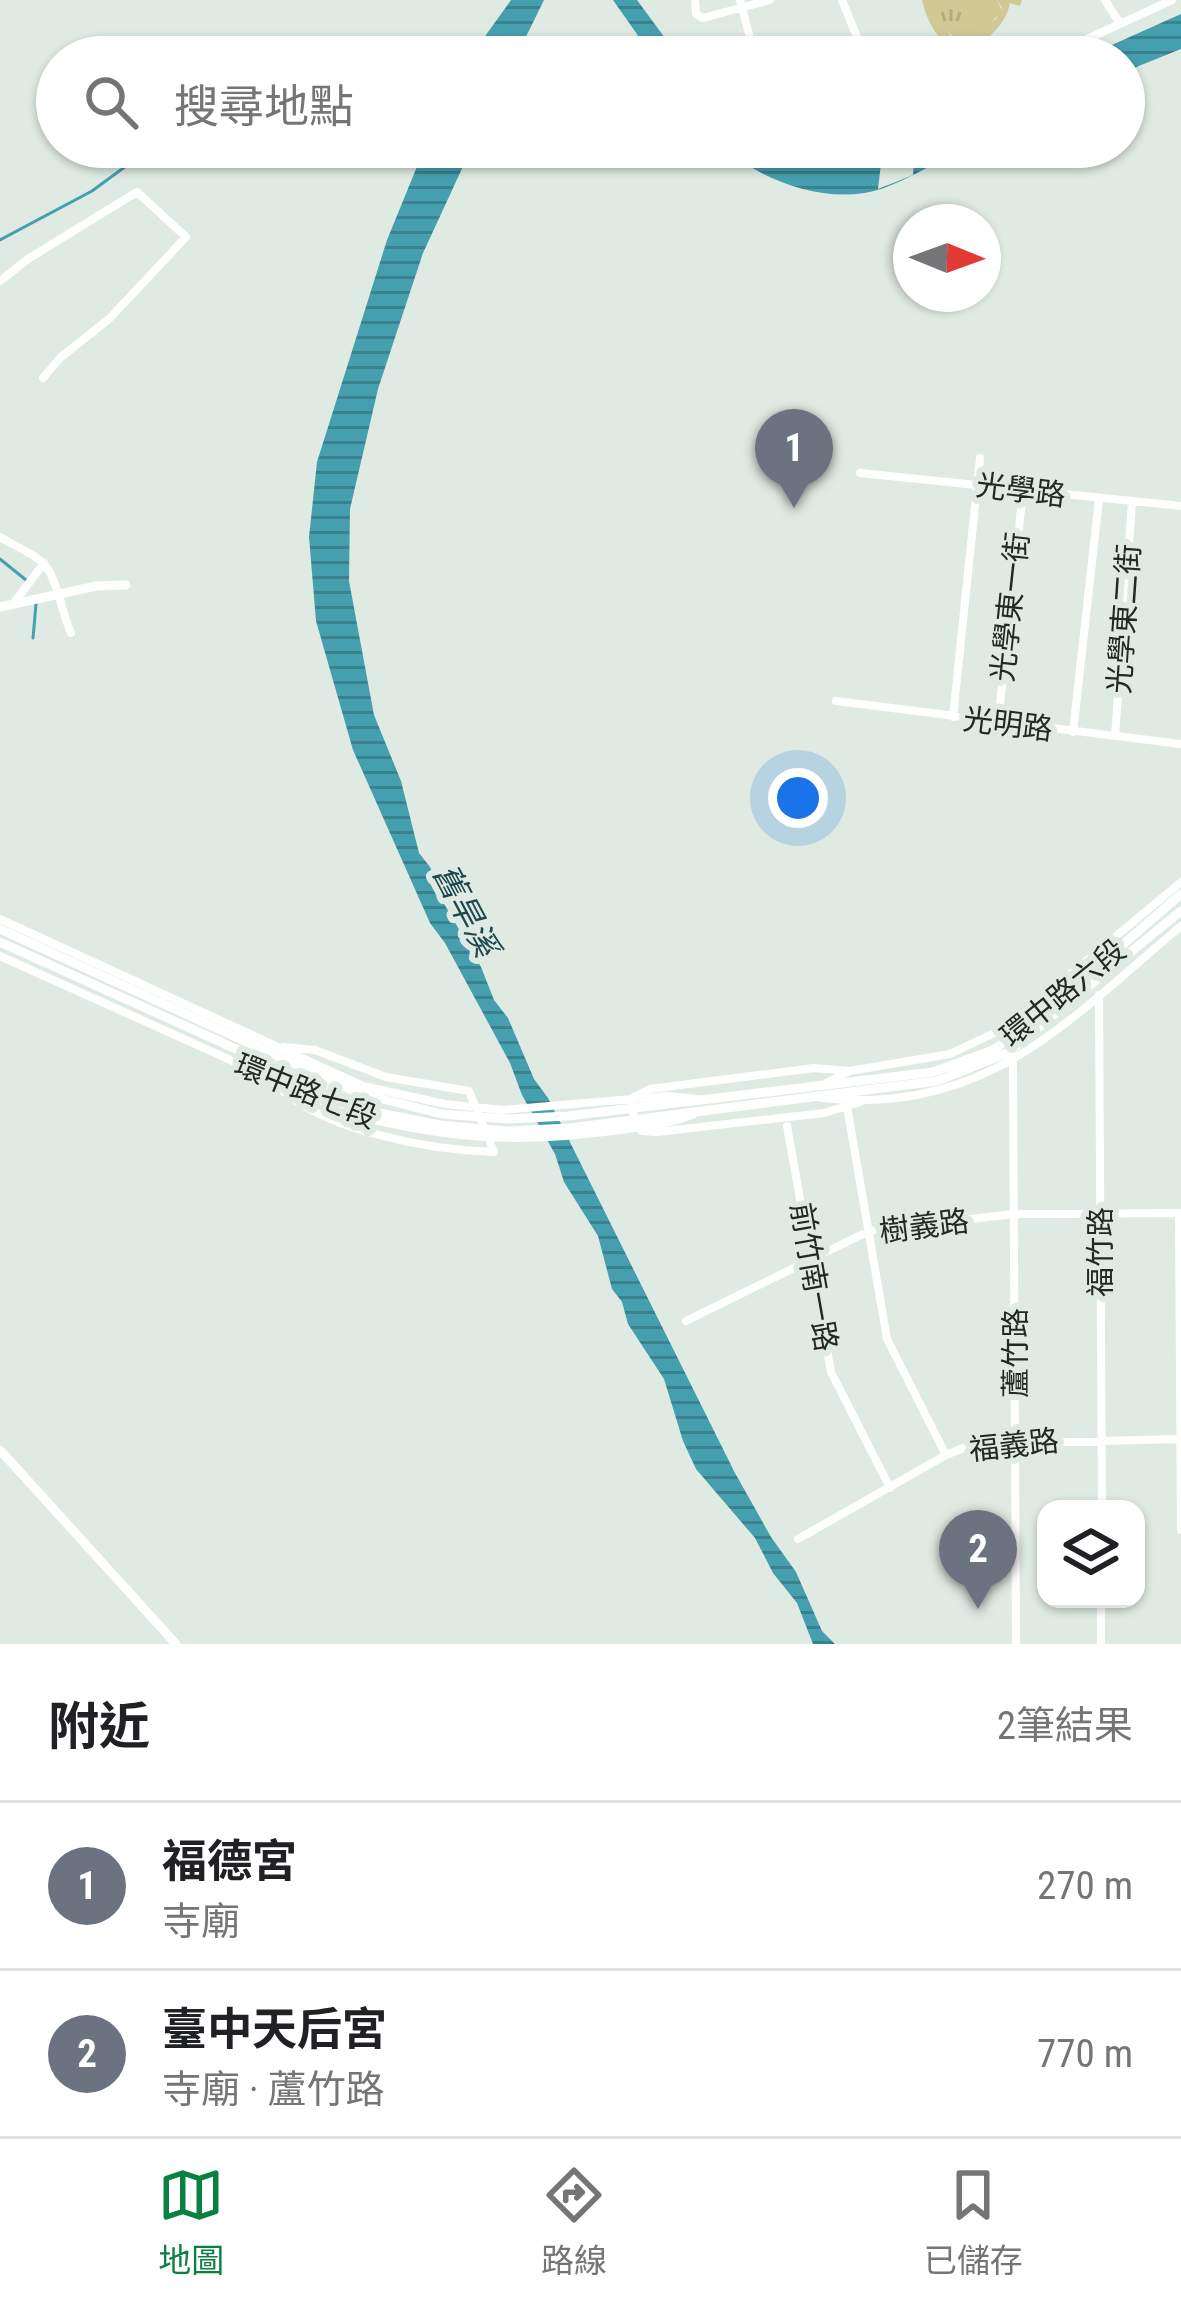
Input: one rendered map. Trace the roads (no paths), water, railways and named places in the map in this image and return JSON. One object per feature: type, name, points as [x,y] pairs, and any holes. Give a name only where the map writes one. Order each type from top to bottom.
[{"type":"street","points":[[695,0],[699,17],[770,0]]},
{"type":"street","points":[[842,0],[857,36]]},
{"type":"street","points":[[1106,0],[1119,22]]},
{"type":"street","points":[[1091,36],[1172,0]]},
{"type":"street","points":[[740,4],[749,36]]},
{"type":"street","points":[[0,281],[137,192],[186,236],[109,319],[61,357],[43,378]]},
{"type":"street","points":[[953,717],[980,458]]},
{"type":"street","name":"光學路","points":[[860,473],[1181,506]]},
{"type":"street","name":"光學東一街","points":[[998,723],[1023,491]]},
{"type":"street","points":[[1073,732],[1099,499]]},
{"type":"street","name":"光學東二街","points":[[1115,736],[1132,502]]},
{"type":"street","points":[[0,537],[43,566],[71,633]]},
{"type":"street","points":[[13,604],[43,566]]},
{"type":"street","points":[[0,608],[127,584]]},
{"type":"street","name":"光明路","points":[[836,701],[1181,744]]},
{"type":"street","name":"環中路七段","points":[[819,1092],[850,1071],[928,1061],[968,1048],[1007,1027],[1150,914],[1181,882]]},
{"type":"street","name":"環中路六段","points":[[938,1081],[1014,1036],[1150,914],[1181,894]]},
{"type":"street","points":[[1150,914],[1179,919]]},
{"type":"street","name":"環中路七段","points":[[0,919],[363,1086],[445,1104],[503,1110],[668,1096],[700,1105]]},
{"type":"street","name":"環中路六段","points":[[938,1081],[1007,1053],[1179,919]]},
{"type":"street","name":"環中路六段","points":[[938,1081],[1013,1062],[1099,995],[1179,919]]},
{"type":"street","name":"環中路七段","points":[[0,928],[303,1070],[381,1101],[442,1114],[506,1119],[938,1081]]},
{"type":"street","name":"環中路七段","points":[[0,941],[375,1112],[439,1125],[506,1131],[570,1128],[700,1105]]},
{"type":"street","name":"環中路七段","points":[[0,956],[350,1114],[424,1132],[506,1141],[570,1137],[672,1122],[700,1105]]},
{"type":"street","name":"福竹路","points":[[1099,995],[1102,1500]]},
{"type":"street","points":[[268,1078],[290,1098],[344,1124],[411,1141],[494,1152],[469,1090],[386,1077],[305,1048],[276,1047]]},
{"type":"street","name":"蘆竹路","points":[[1013,1062],[1016,1644]]},
{"type":"street","points":[[850,1071],[814,1068],[650,1089],[632,1098],[634,1122],[642,1131],[824,1113],[860,1102]]},
{"type":"street","name":"環中路七段","points":[[819,1092],[860,1102],[938,1081]]},
{"type":"street","points":[[847,1106],[887,1339],[946,1454]]},
{"type":"street","name":"前竹南一路","points":[[788,1126],[831,1372],[890,1488]]},
{"type":"street","name":"樹義路","points":[[686,1321],[869,1231],[1014,1214],[1180,1214]]},
{"type":"street","points":[[1180,1214],[1181,1530]]},
{"type":"street","name":"福義路","points":[[798,1539],[946,1454],[973,1444],[1181,1439]]},
{"type":"street","points":[[0,1450],[176,1644]]},
{"type":"street","points":[[1102,1608],[1102,1644]]},
{"type":"water","points":[[511,0],[544,0],[526,36],[485,36]]},
{"type":"water","points":[[613,0],[637,0],[664,36],[638,36]]},
{"type":"water","points":[[1181,14],[1181,49],[1145,64],[1145,36],[1132,36]]},
{"type":"water","name":"舊旱溪","points":[[416,168],[462,168],[423,253],[378,389],[350,509],[349,581],[374,715],[401,781],[419,853],[430,867],[443,902],[508,1018],[534,1079],[548,1098],[735,1473],[796,1572],[822,1631],[835,1644],[813,1644],[797,1603],[773,1573],[755,1538],[696,1469],[664,1379],[628,1324],[622,1302],[612,1289],[598,1236],[564,1182],[510,1063],[430,923],[353,750],[316,621],[309,537],[317,462],[387,240]]},
{"type":"water","points":[[752,168],[926,168],[881,189],[840,195],[798,188]]},
{"type":"waterway","name":"舊旱溪","points":[[0,240],[92,191],[123,168]]},
{"type":"waterway","name":"舊旱溪","points":[[0,559],[26,580]]},
{"type":"waterway","name":"舊旱溪","points":[[33,638],[36,604]]},
{"type":"place","name":"福德宮","points":[[794,508]]},
{"type":"place","name":"臺中天后宮","points":[[978,1609]]}]
